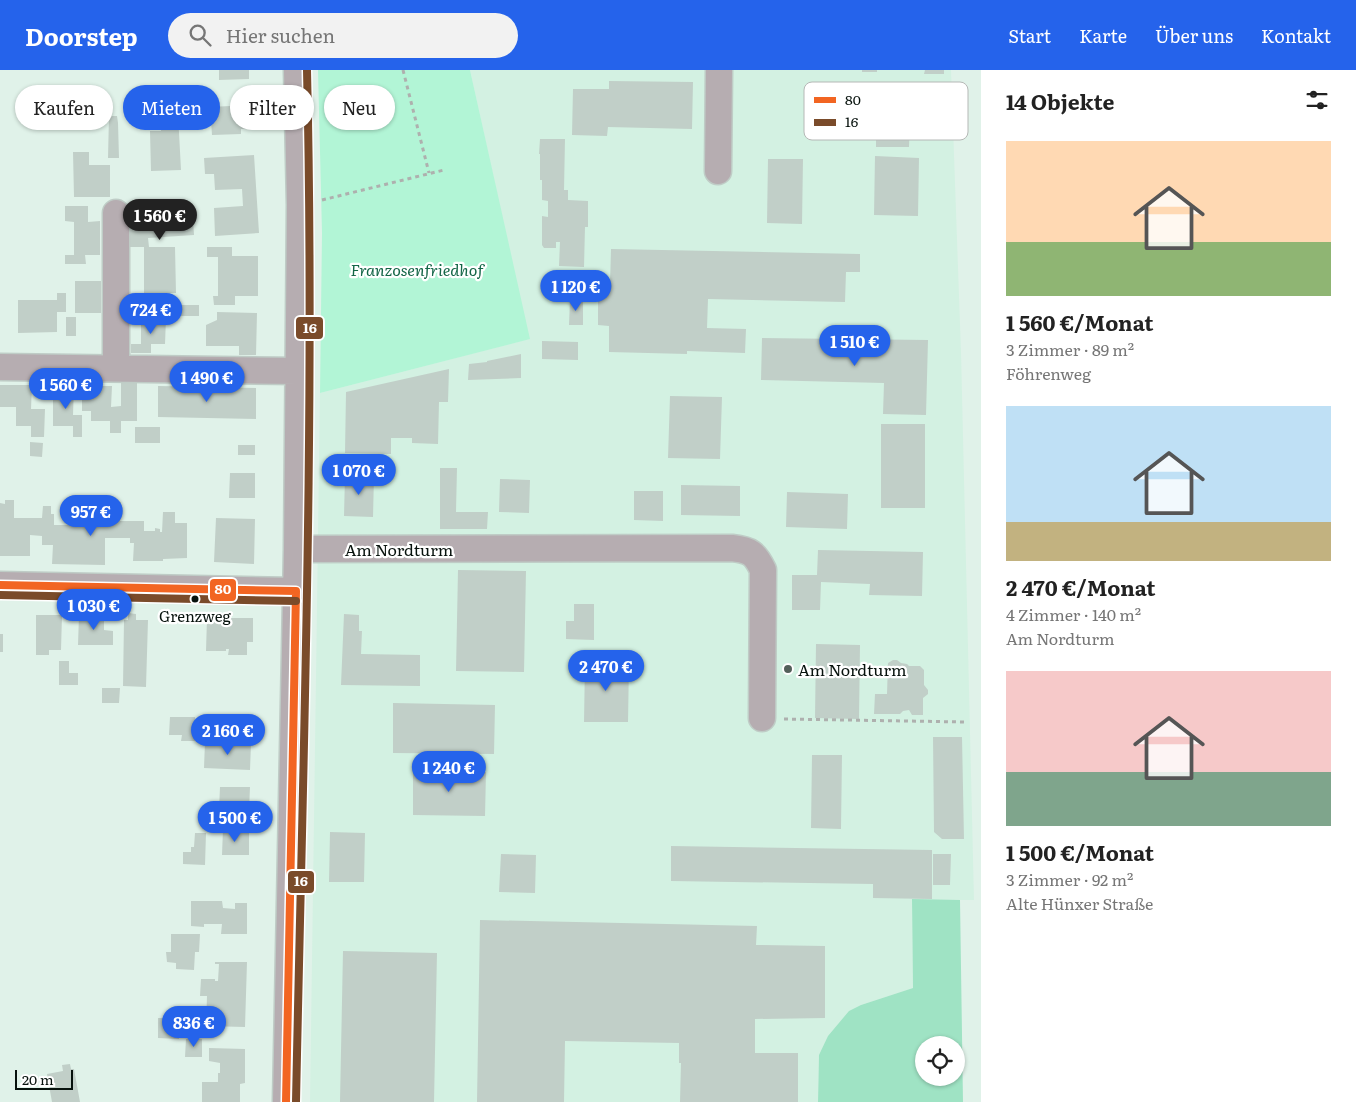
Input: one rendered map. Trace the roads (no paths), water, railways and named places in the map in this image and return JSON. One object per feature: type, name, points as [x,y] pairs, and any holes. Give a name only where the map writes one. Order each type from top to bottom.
[{"type":"street","points":[[286,1102],[297,549],[300,205],[297,70]]},
{"type":"street","points":[[718,171],[719,70]]},
{"type":"street","points":[[116,213],[116,368]]},
{"type":"street","points":[[0,367],[298,371]]},
{"type":"street","name":"Am Nordturm","points":[[297,549],[732,548],[746,550],[757,557],[763,570],[762,718]]},
{"type":"street","points":[[0,585],[296,591]]},
{"type":"place","name":"Grenzweg","points":[[195,599]]},
{"type":"place","name":"Am Nordturm","points":[[788,669]]},
{"type":"park label","name":"Franzosenfriedhof","points":[[417,269]]}]
